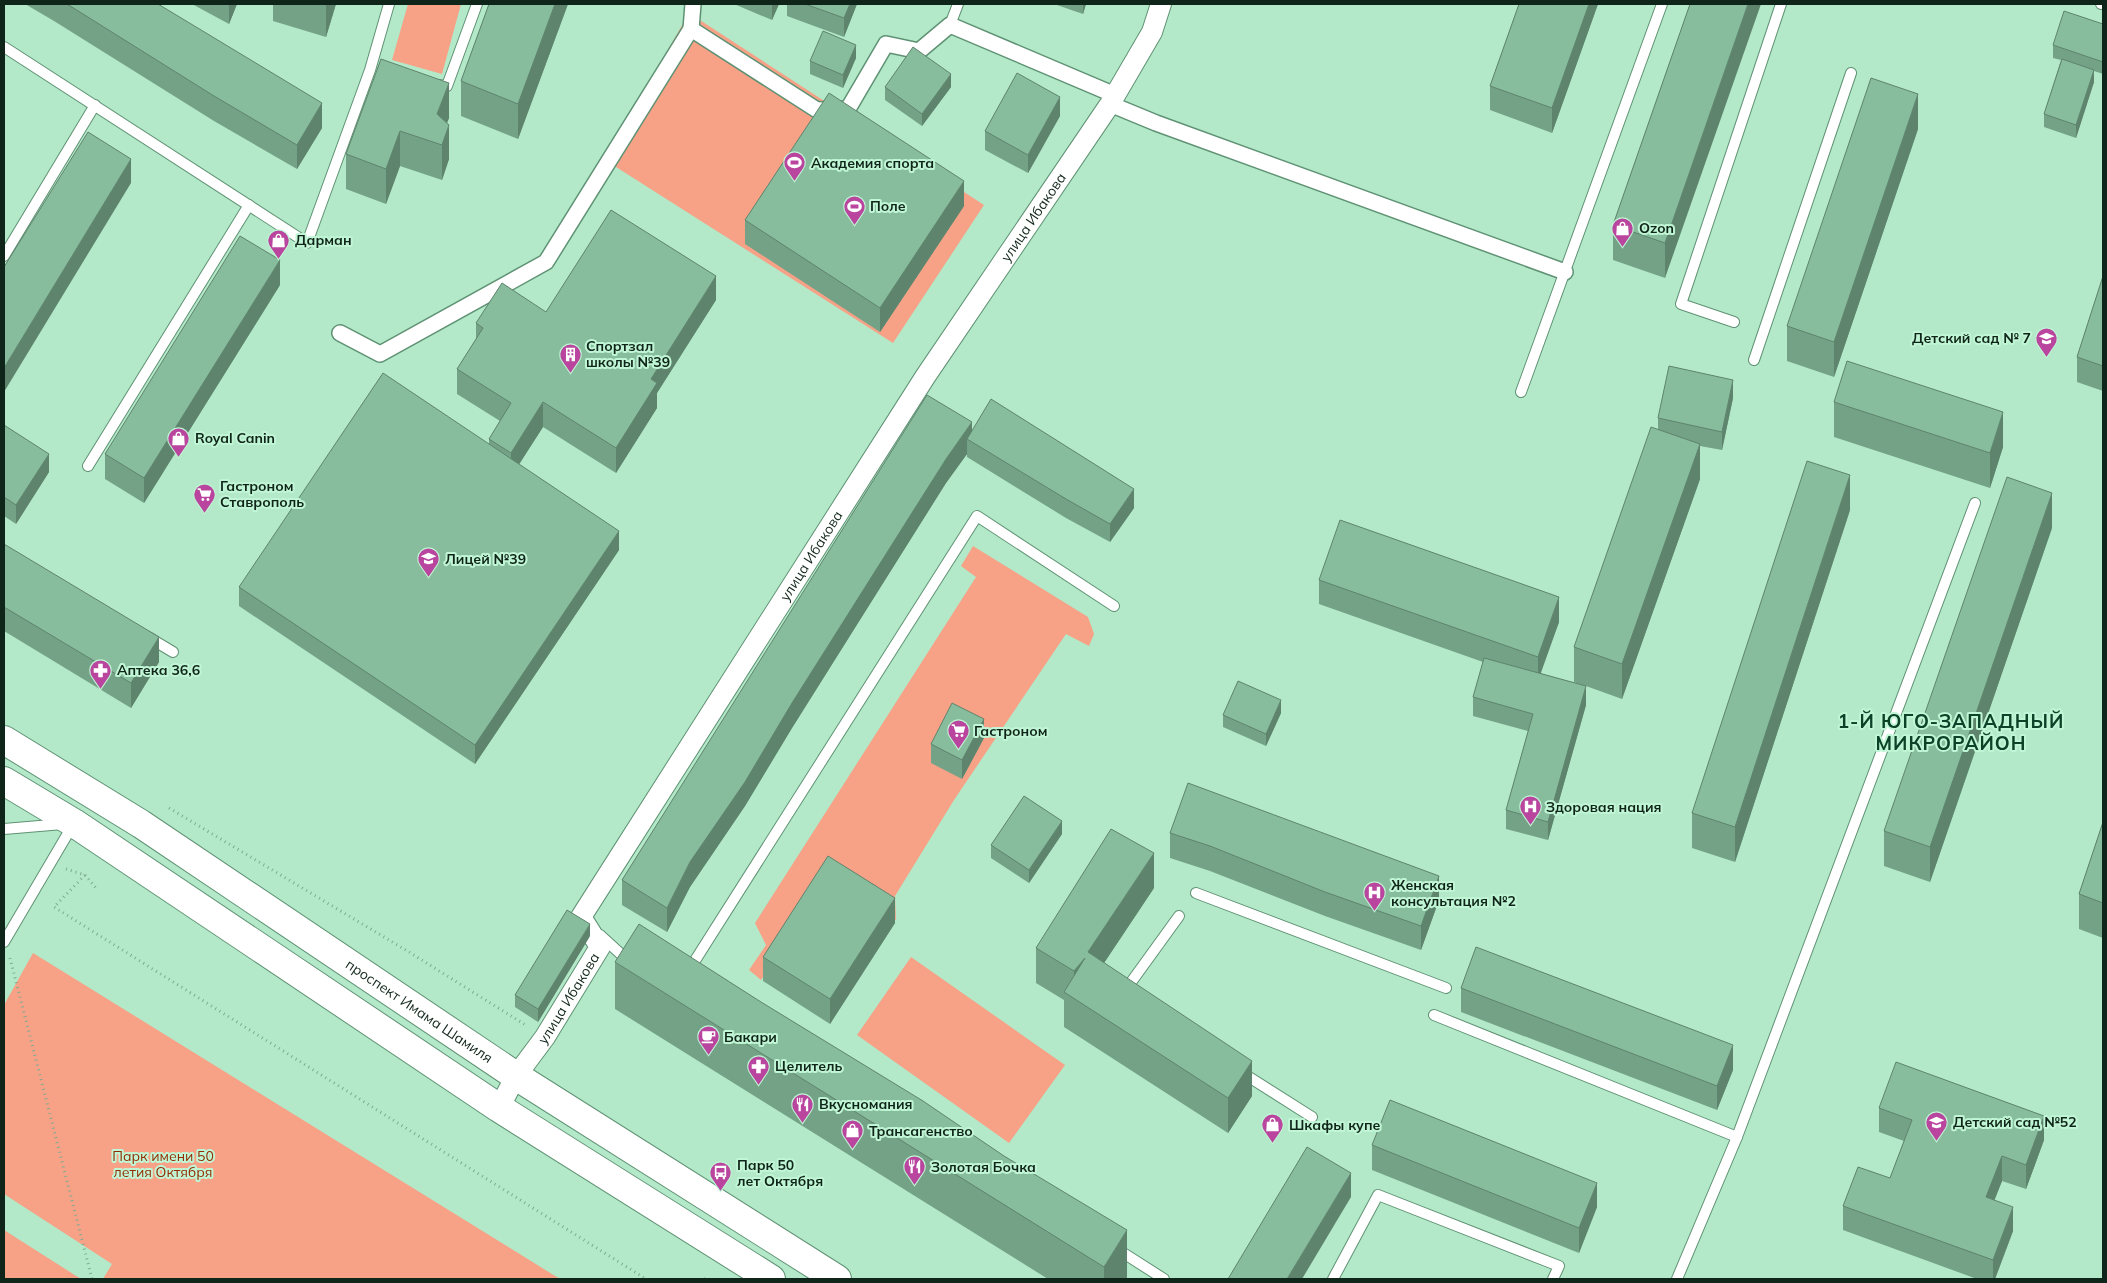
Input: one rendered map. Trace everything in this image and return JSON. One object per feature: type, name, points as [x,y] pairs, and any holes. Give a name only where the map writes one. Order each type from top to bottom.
[{"type":"main road","name":"проспект Имама Шамиля","points":[[4,740],[150,829],[516,1076],[837,1279]]},
{"type":"main road","points":[[4,781],[74,823],[498,1108],[771,1279]]},
{"type":"main road","points":[[74,823],[90,792]]},
{"type":"street","points":[[340,333],[380,354],[546,262],[691,28],[693,4]]},
{"type":"street","name":"улица Ибакова","points":[[498,1108],[516,1076],[545,1037],[600,947],[581,917],[925,377],[1113,100],[1152,32],[1161,4]]},
{"type":"street","points":[[691,28],[817,110],[848,109],[886,44],[919,51],[950,25],[1113,100],[1156,123],[1564,272]]},
{"type":"lane","points":[[4,47],[307,243],[375,72],[388,4]]},
{"type":"lane","points":[[428,82],[447,86],[477,4]]},
{"type":"lane","points":[[950,25],[958,4]]},
{"type":"lane","points":[[1520,392],[1662,4]]},
{"type":"lane","points":[[1734,322],[1681,304],[1781,4]]},
{"type":"lane","points":[[1754,360],[1851,73]]},
{"type":"lane","points":[[4,256],[95,105]]},
{"type":"lane","points":[[88,466],[249,205]]},
{"type":"lane","points":[[1677,1279],[1737,1136],[1975,503]]},
{"type":"lane","points":[[684,978],[977,516],[1114,606]]},
{"type":"lane","points":[[141,632],[173,652]]},
{"type":"lane","points":[[4,829],[74,823]]},
{"type":"lane","points":[[4,942],[74,823]]},
{"type":"lane","points":[[1196,893],[1446,988]]},
{"type":"lane","points":[[1129,1001],[1121,996],[1179,916]]},
{"type":"lane","points":[[581,917],[624,957],[641,963]]},
{"type":"lane","points":[[1434,1015],[1737,1136]]},
{"type":"lane","points":[[1229,1064],[1312,1117]]},
{"type":"lane","points":[[1333,1279],[1378,1194],[1559,1266],[1552,1279]]},
{"type":"lane","points":[[1105,1242],[1164,1279]]},
{"type":"path","points":[[166,806],[401,947],[545,1037]]},
{"type":"path","points":[[50,861],[63,868],[85,875],[96,888]]},
{"type":"path","points":[[85,875],[54,907],[646,1279]]},
{"type":"path","points":[[20,995],[92,1279]]},
{"type":"green space","points":[[408,4],[461,4],[442,74],[392,60]]},
{"type":"green space","name":"Академия спорта","points":[[689,13],[984,205],[893,343],[605,160]]},
{"type":"green space","points":[[973,546],[1088,617],[1094,634],[1089,646],[1066,634],[954,800],[895,896],[896,920],[829,878],[761,980],[749,970],[766,945],[755,923],[976,577],[961,566]]},
{"type":"green space","name":"Парк имени 50 летия Октября","points":[[33,953],[560,1279],[103,1279],[112,1264],[4,1194],[4,1005]]},
{"type":"green space","points":[[911,957],[1065,1065],[1009,1143],[857,1035]]},
{"type":"green space","points":[[4,1230],[81,1279],[4,1279]]},
{"type":"building","points":[[67,4],[158,4],[322,103],[297,145],[214,96]]},
{"type":"building","points":[[489,4],[555,4],[518,104],[461,81]]},
{"type":"building","points":[[805,4],[850,4],[844,18]]},
{"type":"building","points":[[1519,4],[1589,4],[1552,108],[1490,86]]},
{"type":"building","points":[[1690,4],[1748,4],[1665,243],[1613,225]]},
{"type":"building","points":[[2064,11],[2103,24],[2103,62],[2053,45]]},
{"type":"building","points":[[823,31],[856,45],[843,75],[810,61]]},
{"type":"building","points":[[913,47],[951,74],[922,114],[885,87]]},
{"type":"building","points":[[381,59],[449,83],[437,114],[449,125],[442,145],[400,131],[386,169],[346,154]]},
{"type":"building","points":[[2062,59],[2094,70],[2076,125],[2044,114]]},
{"type":"building","points":[[1017,73],[1060,97],[1028,155],[985,131]]},
{"type":"building","points":[[1871,78],[1918,94],[1834,342],[1787,326]]},
{"type":"building","name":"Поле","points":[[829,93],[964,181],[880,308],[745,220]]},
{"type":"building","points":[[88,132],[131,159],[4,368],[4,267]]},
{"type":"building","name":"Спортзал школы №39","points":[[611,210],[716,276],[651,379],[657,383],[616,448],[543,402],[511,453],[489,439],[511,403],[457,369],[483,328],[476,323],[502,283],[546,312]]},
{"type":"building","points":[[240,236],[280,260],[144,478],[105,454]]},
{"type":"building","points":[[2103,276],[2103,366],[2077,357]]},
{"type":"building","points":[[1847,361],[2003,412],[1990,453],[1834,402]]},
{"type":"building","points":[[1669,366],[1733,380],[1722,432],[1658,418]]},
{"type":"building","name":"Лицей №39","points":[[383,373],[619,531],[475,745],[239,587]]},
{"type":"building","points":[[927,395],[972,422],[946,459],[792,703],[745,782],[690,862],[667,908],[622,880]]},
{"type":"building","points":[[991,399],[1134,489],[1110,524],[967,439]]},
{"type":"building","points":[[4,425],[49,454],[16,505],[4,497]]},
{"type":"building","points":[[1651,427],[1700,444],[1622,664],[1574,647]]},
{"type":"building","points":[[1807,461],[1850,475],[1735,827],[1692,813]]},
{"type":"building","points":[[2007,477],[2052,493],[1930,847],[1884,831]]},
{"type":"building","points":[[1340,520],[1559,597],[1538,657],[1319,580]]},
{"type":"building","points":[[4,544],[159,637],[131,683],[4,607]]},
{"type":"building","points":[[1484,658],[1586,686],[1548,822],[1506,810],[1533,714],[1473,697]]},
{"type":"building","points":[[1238,681],[1281,700],[1266,734],[1223,715]]},
{"type":"building","points":[[952,703],[984,719],[962,760],[931,744]]},
{"type":"building","points":[[1188,783],[1439,876],[1421,926],[1325,892],[1210,846],[1170,833]]},
{"type":"building","points":[[1024,796],[1062,821],[1029,870],[991,845]]},
{"type":"building","points":[[2103,822],[2103,903],[2079,894]]},
{"type":"building","points":[[1111,829],[1154,853],[1088,952],[1252,1061],[1228,1098],[1064,992],[1085,958],[1074,971],[1036,948]]},
{"type":"building","points":[[828,856],[895,898],[830,999],[763,957]]},
{"type":"building","points":[[567,910],[590,924],[538,1009],[515,995]]},
{"type":"building","points":[[639,924],[761,1002],[923,1101],[1004,1156],[1127,1230],[1104,1267],[615,962]]},
{"type":"building","points":[[1476,947],[1733,1045],[1717,1086],[1461,988]]},
{"type":"building","points":[[1896,1062],[2044,1116],[2026,1165],[2002,1156],[1986,1197],[2013,1207],[1993,1260],[1843,1206],[1858,1167],[1890,1178],[1912,1120],[1879,1108]]},
{"type":"building","points":[[1390,1100],[1597,1183],[1579,1228],[1372,1145]]},
{"type":"building","points":[[1307,1147],[1351,1173],[1287,1279],[1228,1279]]},
{"type":"place","name":"Академия спорта","points":[[795,182]]},
{"type":"place","name":"Поле","points":[[854,225]]},
{"type":"place","name":"Ozon","points":[[1623,247]]},
{"type":"place","name":"Дарман","points":[[279,259]]},
{"type":"place","name":"Детский сад № 7","points":[[2047,357]]},
{"type":"place","name":"Спортзал школы №39","points":[[570,373]]},
{"type":"place","name":"Royal Canin","points":[[179,457]]},
{"type":"place","name":"Гастроном Ставрополь","points":[[204,513]]},
{"type":"place","name":"Лицей №39","points":[[429,578]]},
{"type":"place","name":"Аптека 36,6","points":[[101,689]]},
{"type":"place","name":"Гастроном","points":[[958,750]]},
{"type":"place","name":"Здоровая нация","points":[[1530,826]]},
{"type":"place","name":"Женская консультация №2","points":[[1375,912]]},
{"type":"place","name":"Бакари","points":[[708,1056]]},
{"type":"place","name":"Целитель","points":[[759,1085]]},
{"type":"place","name":"Вкусномания","points":[[803,1123]]},
{"type":"place","name":"Детский сад №52","points":[[1937,1141]]},
{"type":"place","name":"Шкафы купе","points":[[1273,1144]]},
{"type":"place","name":"Трансагенство","points":[[853,1150]]},
{"type":"place","name":"Золотая Бочка","points":[[915,1186]]},
{"type":"place","name":"Парк 50 лет Октября","points":[[721,1192]]},
{"type":"district","name":"1-Й ЮГО-ЗАПАДНЫЙ МИКРОРАЙОН","points":[[1951,732]]}]
